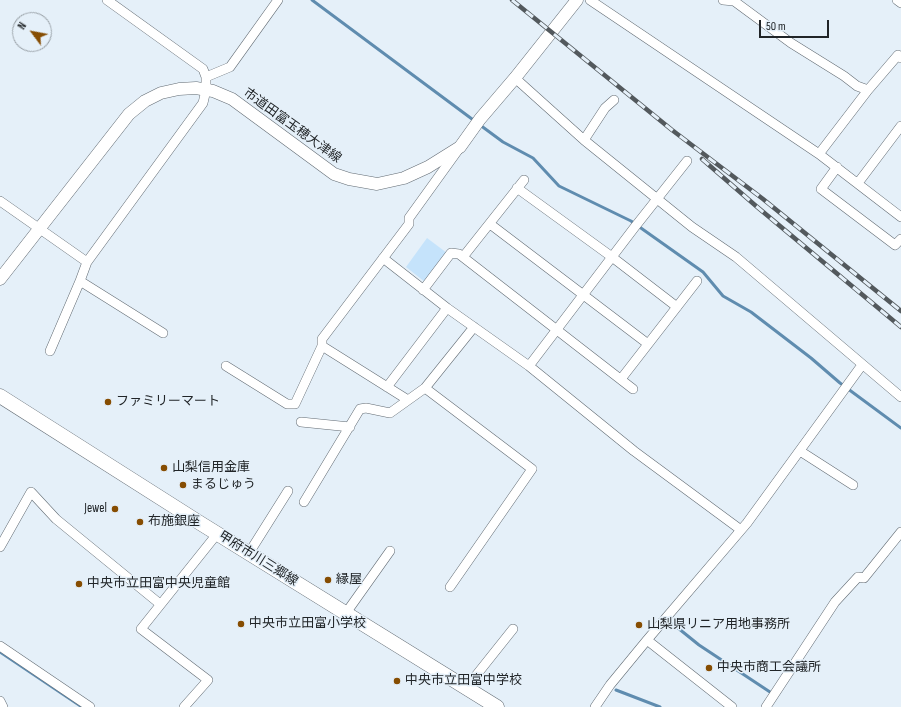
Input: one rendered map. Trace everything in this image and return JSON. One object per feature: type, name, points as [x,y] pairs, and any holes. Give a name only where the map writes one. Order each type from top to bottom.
[{"type":"main road","name":"甲府市川三郷線","points":[[0,396],[217,534],[497,707]]},
{"type":"street","points":[[50,351],[87,262],[203,103],[206,90],[206,77],[203,70],[106,0]]},
{"type":"street","points":[[206,77],[230,67],[278,0]]},
{"type":"street","name":"市道田富玉穂大津線","points":[[0,279],[129,114],[145,101],[161,92],[196,88],[213,91],[232,99],[318,164],[334,174],[349,179],[377,184],[404,178],[428,167],[460,147],[576,0]]},
{"type":"street","points":[[590,0],[819,154],[901,216]]},
{"type":"street","points":[[723,0],[734,1],[791,43],[844,76],[857,86],[868,90]]},
{"type":"street","points":[[897,0],[901,3]]},
{"type":"street","points":[[819,154],[868,90],[900,54]]},
{"type":"street","points":[[515,78],[584,140],[692,227],[736,257],[901,397]]},
{"type":"street","points":[[584,140],[605,108],[614,100]]},
{"type":"street","points":[[858,183],[901,126]]},
{"type":"street","points":[[226,366],[287,404],[295,404],[322,346],[322,339],[408,224],[409,218],[460,147]]},
{"type":"street","points":[[529,366],[687,161]]},
{"type":"street","points":[[837,167],[821,188],[896,245],[901,239]]},
{"type":"street","points":[[463,257],[524,180]]},
{"type":"street","points":[[517,188],[612,257],[677,307]]},
{"type":"street","points":[[0,201],[87,262]]},
{"type":"street","points":[[490,224],[648,344]]},
{"type":"street","points":[[423,290],[451,253],[459,254],[633,389]]},
{"type":"street","points":[[383,258],[447,308],[529,366],[634,451],[741,530]]},
{"type":"street","points":[[80,281],[163,333]]},
{"type":"street","points":[[621,379],[697,281]]},
{"type":"street","points":[[387,387],[447,308]]},
{"type":"street","points":[[304,502],[360,409],[366,408],[390,413],[425,388],[474,327]]},
{"type":"street","points":[[322,346],[408,400]]},
{"type":"street","points":[[595,707],[610,685],[647,640],[741,530],[862,365]]},
{"type":"street","points":[[425,388],[532,469],[450,588]]},
{"type":"street","points":[[301,422],[350,427]]},
{"type":"street","points":[[800,451],[853,485]]},
{"type":"street","points":[[249,553],[288,491]]},
{"type":"street","points":[[0,546],[30,492],[56,519],[160,604]]},
{"type":"street","points":[[766,707],[835,602],[858,577],[864,578],[901,532]]},
{"type":"street","points":[[184,707],[208,680],[141,629],[217,534]]},
{"type":"street","points":[[346,613],[390,551]]},
{"type":"street","points":[[466,688],[513,629]]},
{"type":"street","points":[[647,640],[732,707]]},
{"type":"street","points":[[0,646],[90,707]]},
{"type":"street","points":[[0,701],[3,707]]},
{"type":"shaded area","points":[[427,238],[447,253],[425,282],[406,267]]},
{"type":"waterway","points":[[312,0],[476,122]]},
{"type":"waterway","points":[[480,125],[503,142],[533,158],[559,186],[631,221],[703,272],[723,296],[751,312],[811,358],[840,383],[901,428]]},
{"type":"waterway","points":[[673,624],[699,645],[773,694]]},
{"type":"waterway","points":[[0,652],[82,707]]},
{"type":"waterway","points":[[616,690],[660,707]]},
{"type":"railway","points":[[512,0],[672,130],[763,199],[901,311]]},
{"type":"railway","points":[[702,159],[901,327]]},
{"type":"place","name":"ファミリーマート","points":[[108,402]]},
{"type":"place","name":"山梨信用金庫","points":[[164,468]]},
{"type":"place","name":"まるじゅう","points":[[183,485]]},
{"type":"place","name":"Jewel","points":[[115,509]]},
{"type":"place","name":"布施銀座","points":[[140,522]]},
{"type":"place","name":"縁屋","points":[[328,580]]},
{"type":"place","name":"中央市立田富中央児童館","points":[[79,584]]},
{"type":"place","name":"中央市立田富小学校","points":[[241,624]]},
{"type":"place","name":"山梨県リニア用地事務所","points":[[639,625]]},
{"type":"place","name":"中央市商工会議所","points":[[709,668]]},
{"type":"place","name":"中央市立田富中学校","points":[[397,681]]}]
